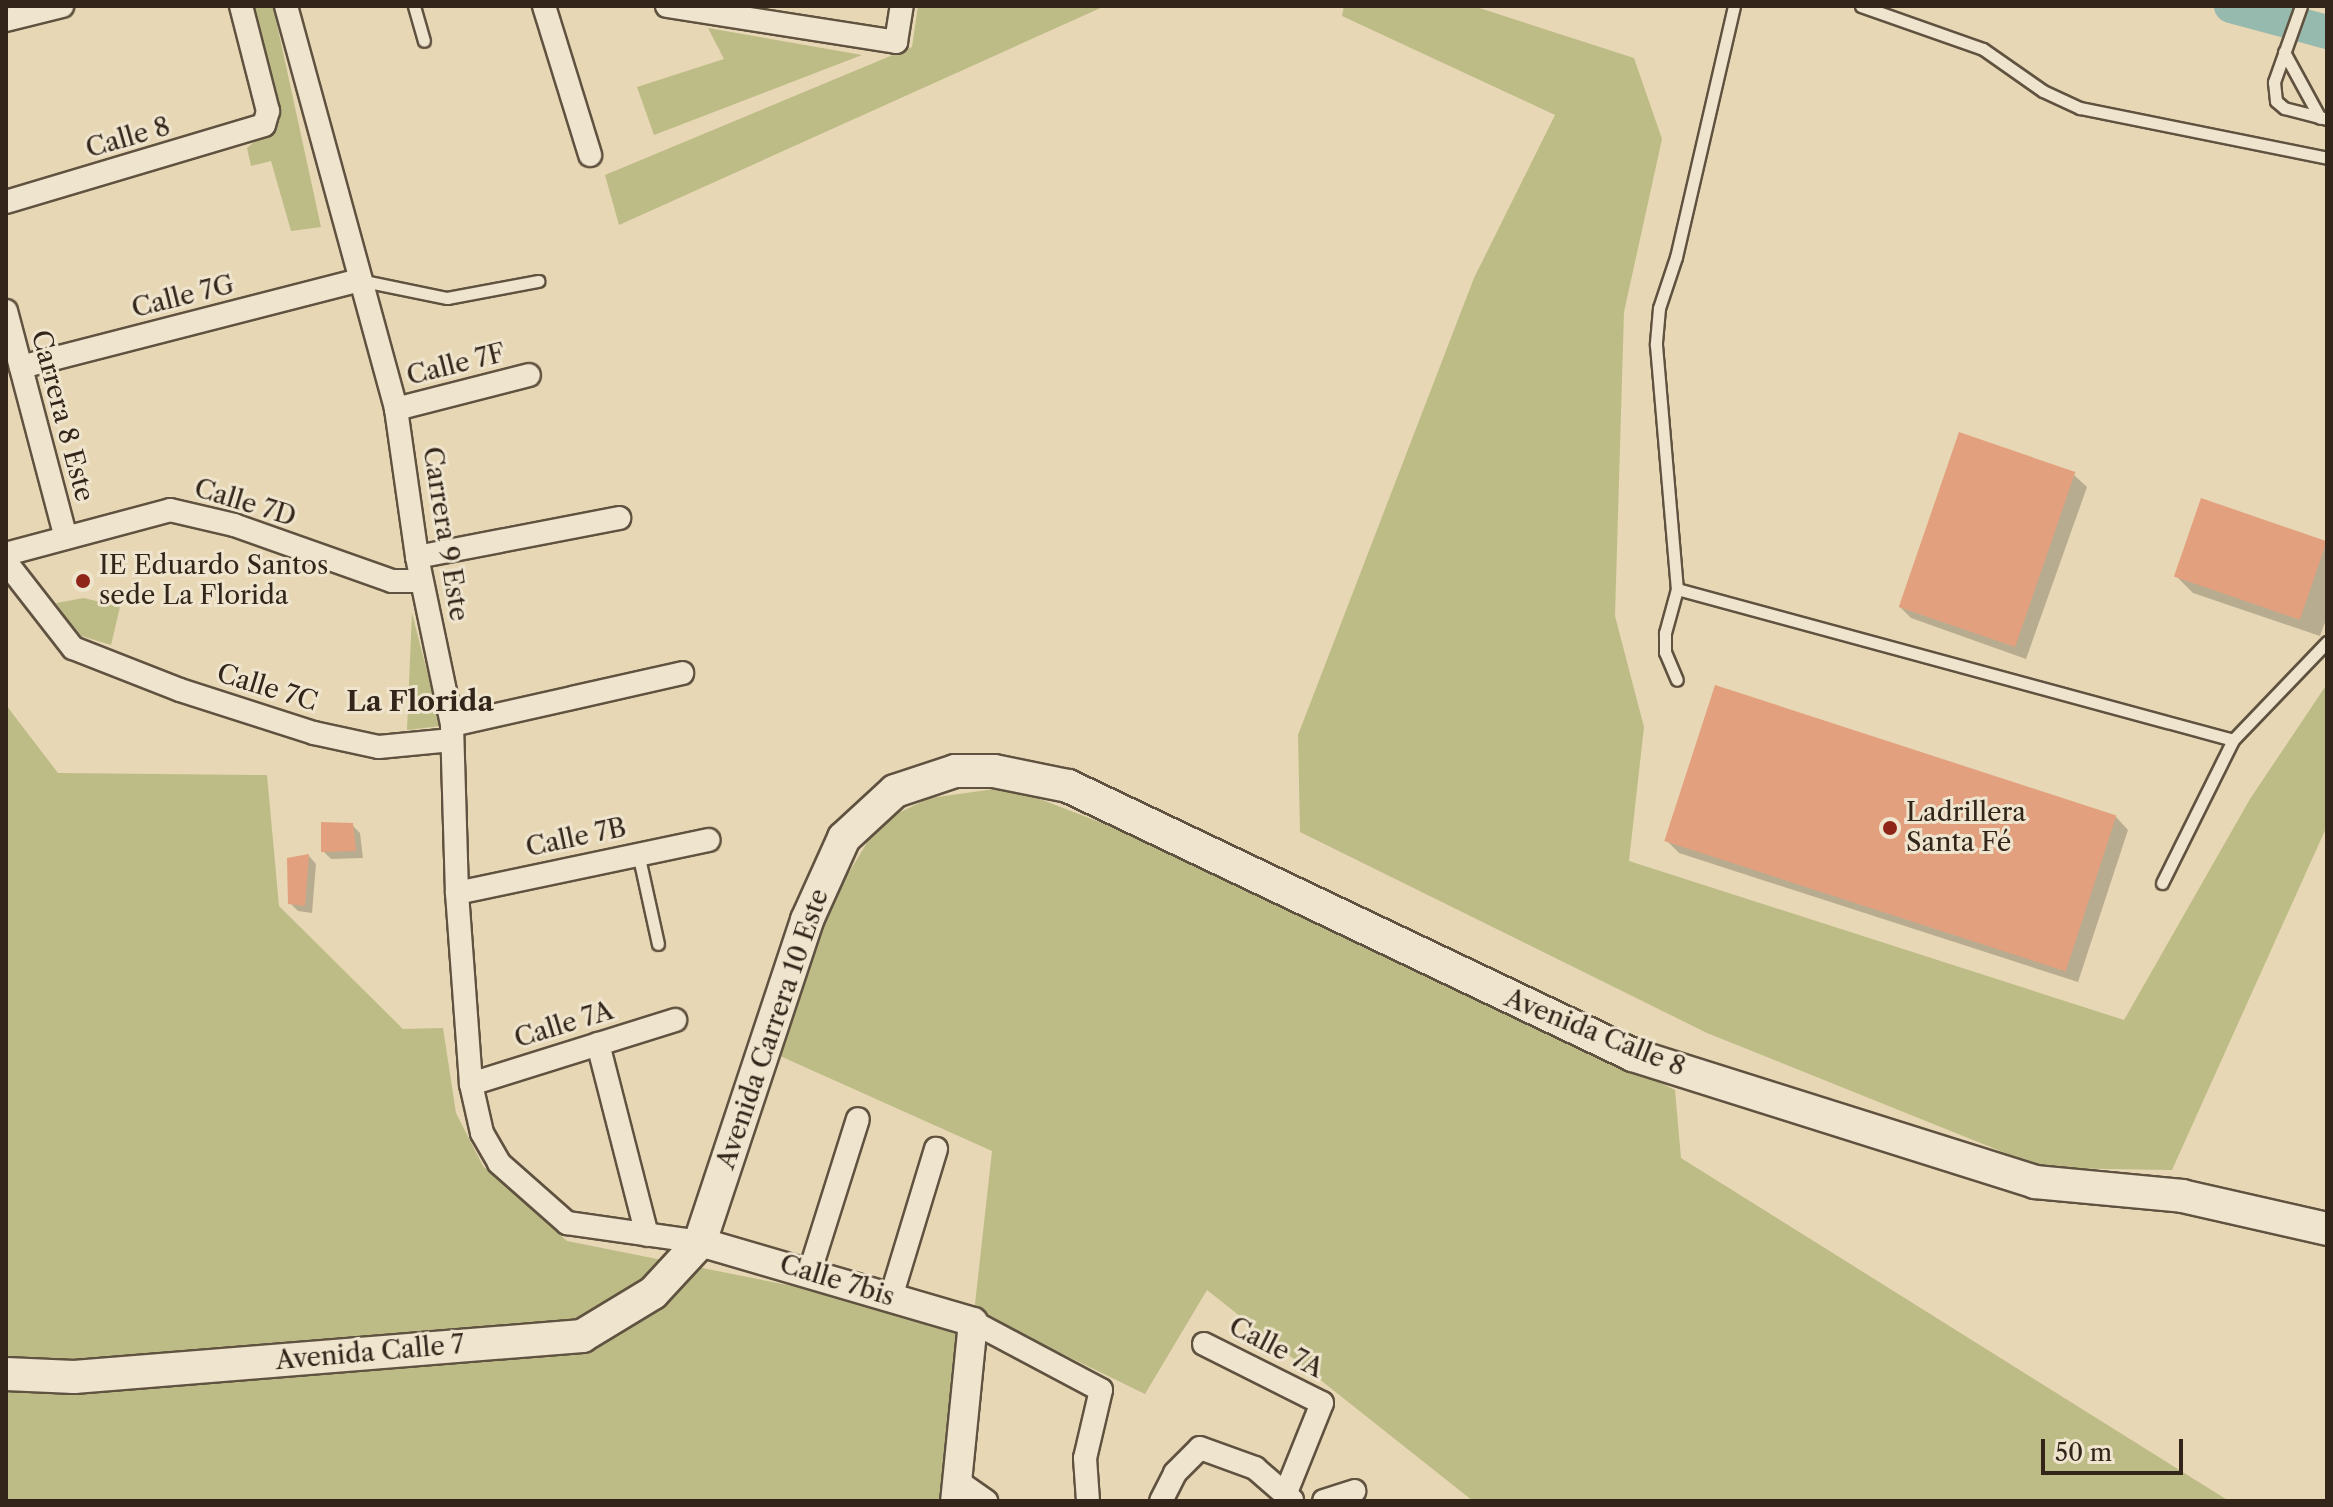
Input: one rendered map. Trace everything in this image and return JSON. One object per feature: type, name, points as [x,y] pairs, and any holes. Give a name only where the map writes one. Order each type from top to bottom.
[{"type":"main road","name":"Avenida Calle 8","points":[[895,791],[955,771],[994,771],[1068,786],[1633,1055],[2035,1182],[2182,1196],[2327,1229]]},
{"type":"main road","name":"Avenida Carrera 10 Este","points":[[700,1242],[807,920],[844,838],[895,791]]},
{"type":"main road","name":"Avenida Calle 7","points":[[6,1374],[74,1377],[582,1336],[653,1293],[700,1242]]},
{"type":"street","points":[[6,20],[62,6]]},
{"type":"street","name":"Calle 8","points":[[6,202],[264,125],[268,111],[241,6]]},
{"type":"street","name":"Carrera 9 Este","points":[[286,6],[396,409],[421,581],[452,732],[457,893],[471,1084],[482,1133],[499,1163],[567,1223],[647,1235]]},
{"type":"street","points":[[544,6],[590,155]]},
{"type":"street","points":[[675,7],[896,42],[902,6]]},
{"type":"street","name":"Calle 7G","points":[[21,367],[359,280]]},
{"type":"street","name":"Carrera 8 Este","points":[[6,311],[65,535]]},
{"type":"street","name":"Calle 7F","points":[[396,409],[529,375]]},
{"type":"street","name":"Calle 7D","points":[[6,554],[65,535],[170,510],[234,525],[392,581],[421,581]]},
{"type":"street","points":[[417,557],[619,518]]},
{"type":"street","name":"Calle 7C","points":[[6,562],[73,648],[180,690],[314,733],[379,747],[452,732],[682,673]]},
{"type":"street","name":"Calle 7B","points":[[457,893],[708,840]]},
{"type":"street","name":"Calle 7A","points":[[471,1084],[675,1020]]},
{"type":"street","points":[[598,1044],[647,1235],[700,1242]]},
{"type":"street","points":[[810,1271],[858,1119]]},
{"type":"street","points":[[891,1297],[936,1149]]},
{"type":"street","name":"Calle 7bis","points":[[700,1242],[810,1271],[973,1322]]},
{"type":"street","points":[[986,1501],[956,1491],[973,1322],[1094,1382],[1101,1390],[1101,1402],[1085,1458],[1088,1501]]},
{"type":"street","name":"Calle 7A","points":[[1204,1344],[1322,1403],[1290,1496]]},
{"type":"street","points":[[1161,1501],[1175,1473],[1200,1448],[1255,1468],[1290,1496]]},
{"type":"street","points":[[1324,1501],[1354,1491]]},
{"type":"lane","points":[[414,6],[424,41]]},
{"type":"lane","points":[[1677,680],[1665,652],[1665,633],[1677,589],[1656,345],[1659,308],[1676,257],[1734,6]]},
{"type":"lane","points":[[1861,6],[1886,10],[1983,49],[2043,91],[2080,108],[2327,158]]},
{"type":"lane","points":[[2301,6],[2274,82],[2276,101],[2284,108],[2324,118]]},
{"type":"lane","points":[[2286,47],[2324,118]]},
{"type":"lane","points":[[359,280],[447,298],[538,281]]},
{"type":"lane","points":[[1677,589],[2233,740]]},
{"type":"lane","points":[[2162,883],[2233,740],[2327,642]]},
{"type":"lane","points":[[638,853],[658,944]]},
{"type":"shaded area","points":[[254,6],[273,6],[321,227],[291,231],[271,161],[251,166],[247,148],[280,120]]},
{"type":"shaded area","points":[[918,6],[1105,6],[619,225],[605,175],[912,47]]},
{"type":"shaded area","points":[[1344,6],[1473,6],[1634,58],[1662,139],[1624,312],[1615,616],[1644,727],[1629,861],[2124,1020],[2250,799],[2327,684],[2327,826],[2172,1170],[2043,1168],[1707,1033],[1300,832],[1298,735],[1474,278],[1555,115],[1342,16]]},
{"type":"shaded area","points":[[708,28],[862,55],[654,135],[637,87],[724,59]]},
{"type":"shaded area","points":[[84,598],[120,607],[111,645],[78,635],[56,603]]},
{"type":"shaded area","points":[[412,613],[441,726],[407,730]]},
{"type":"shaded area","points":[[6,705],[58,773],[267,775],[279,906],[403,1029],[443,1028],[456,1113],[483,1166],[567,1241],[973,1322],[992,1151],[780,1056],[831,902],[868,841],[896,814],[930,798],[1009,787],[1213,866],[1675,1090],[1681,1158],[2229,1501],[1473,1501],[1207,1290],[1145,1394],[993,1320],[963,1332],[947,1501],[6,1501]]},
{"type":"building","points":[[1959,432],[2075,472],[2015,647],[1899,607]]},
{"type":"building","points":[[2201,498],[2327,541],[2300,620],[2174,576]]},
{"type":"building","name":"Ladrillera Santa Fé","points":[[1715,685],[2116,815],[2066,971],[1664,841]]},
{"type":"building","points":[[321,822],[353,823],[356,851],[321,852]]},
{"type":"building","points":[[309,854],[305,906],[288,904],[287,858]]},
{"type":"waterway","points":[[2231,6],[2327,32]]},
{"type":"place","name":"IE Eduardo Santos sede La Florida","points":[[83,581]]},
{"type":"place","name":"Ladrillera Santa Fé","points":[[1890,828]]},
{"type":"district","name":"La Florida","points":[[420,701]]}]
